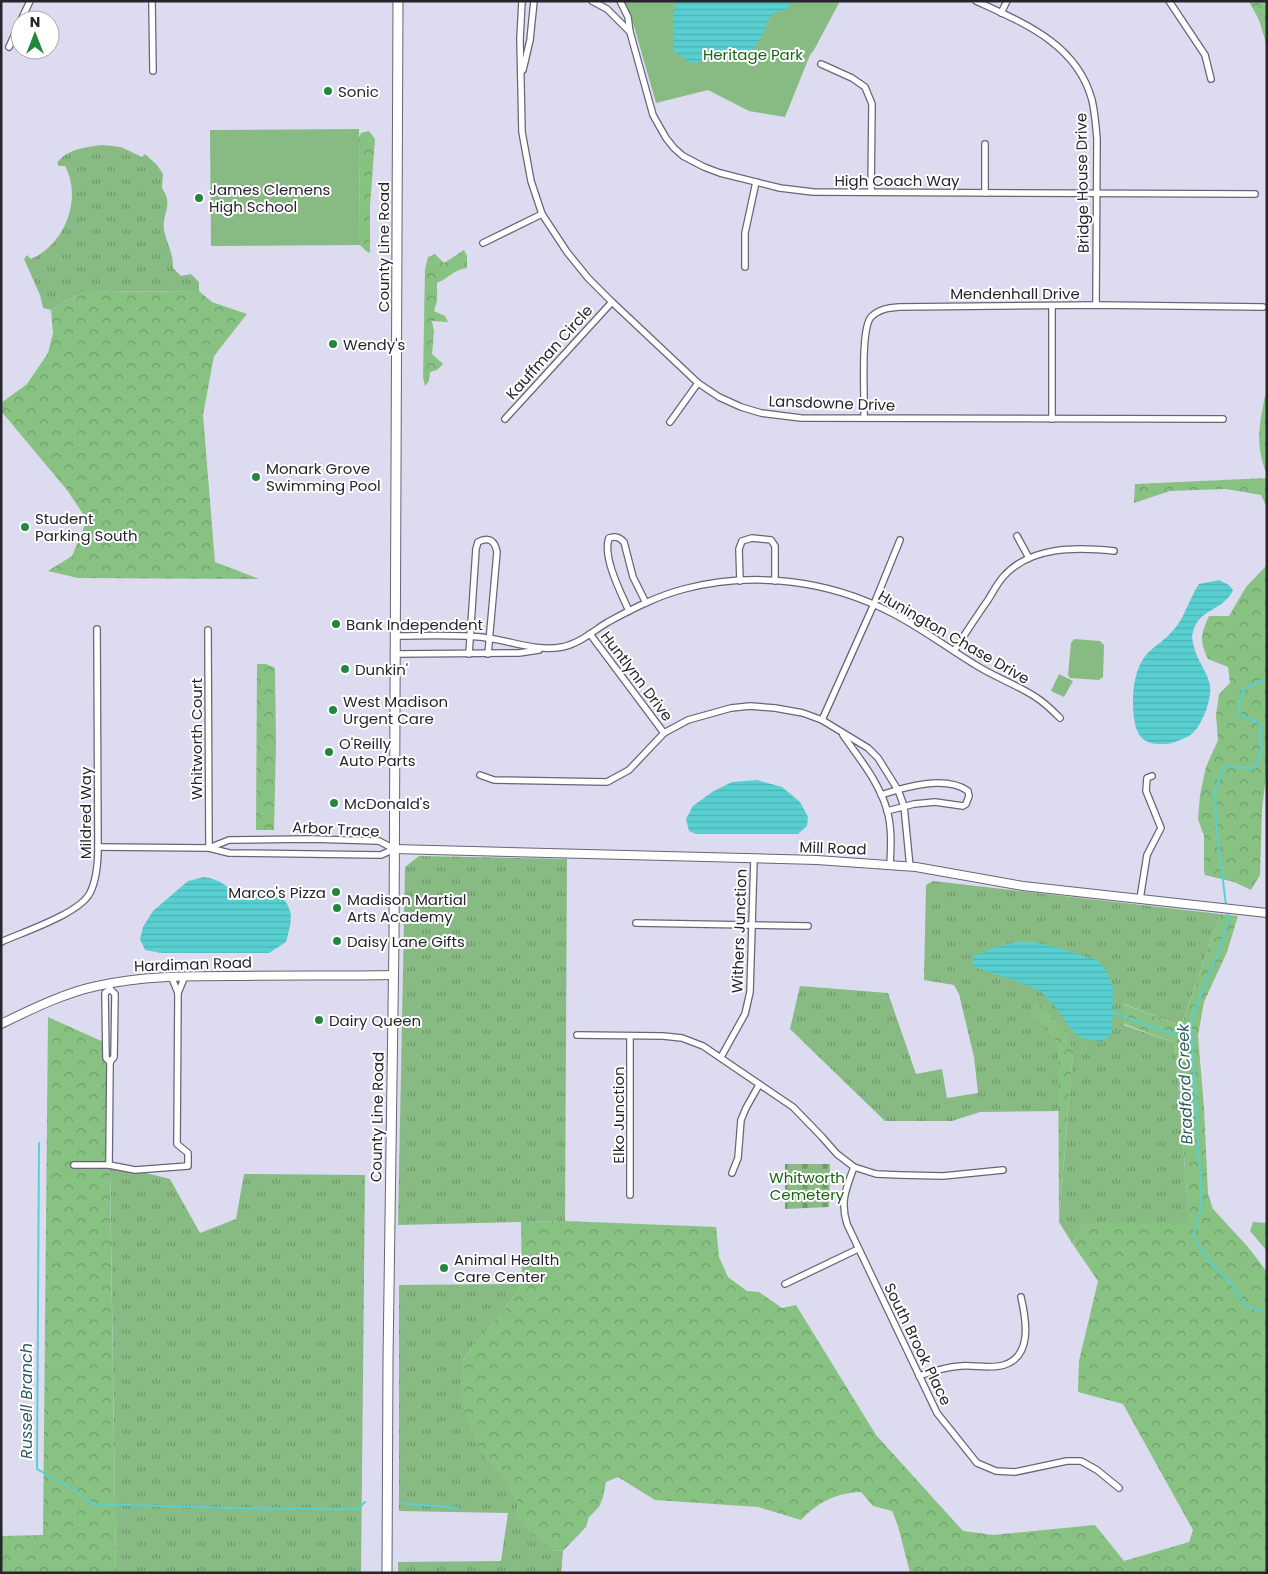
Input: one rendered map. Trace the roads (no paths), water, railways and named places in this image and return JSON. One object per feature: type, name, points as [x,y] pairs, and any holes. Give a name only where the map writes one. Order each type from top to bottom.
[{"type":"main road","name":"County Line Road","points":[[388,1573],[387,1376],[394,975],[398,1]]},
{"type":"street","points":[[152,1],[153,71]]},
{"type":"street","name":"Lansdowne Drive","points":[[522,1],[520,39],[522,132],[531,180],[542,214],[567,252],[588,278],[698,383],[719,397],[761,413],[802,418],[1223,420]]},
{"type":"street","name":"Lansdowne Drive","points":[[521,76],[530,40],[534,1]]},
{"type":"street","name":"High Coach Way","points":[[620,1],[628,17],[630,32],[653,115],[666,138],[683,156],[704,168],[720,174],[797,191],[1255,194]]},
{"type":"street","name":"Bridge House Drive","points":[[976,1],[1037,30],[1058,45],[1077,66],[1087,85],[1095,113],[1097,139],[1096,305]]},
{"type":"street","points":[[1001,12],[1007,1]]},
{"type":"street","points":[[1170,1],[1205,55],[1210,80]]},
{"type":"street","points":[[594,2],[607,10],[630,32]]},
{"type":"street","points":[[821,64],[852,78],[865,87],[872,104],[871,192]]},
{"type":"street","points":[[985,144],[985,193]]},
{"type":"street","points":[[745,267],[745,233],[756,182]]},
{"type":"street","points":[[483,244],[542,214]]},
{"type":"street","name":"Kauffman Circle","points":[[505,419],[612,302]]},
{"type":"street","name":"Mendenhall Drive","points":[[864,418],[865,337],[870,318],[882,309],[899,307],[1096,305],[1263,307]]},
{"type":"street","points":[[1052,306],[1052,419]]},
{"type":"street","points":[[670,422],[698,383]]},
{"type":"street","points":[[629,611],[615,578],[607,544],[609,538],[615,536],[624,542],[633,577],[646,603]]},
{"type":"street","points":[[1017,536],[1029,558]]},
{"type":"street","points":[[740,581],[739,549],[742,541],[752,538],[771,540],[775,546],[776,581]]},
{"type":"street","points":[[470,654],[473,575],[476,549],[478,542],[487,539],[493,541],[497,552],[488,654]]},
{"type":"street","points":[[822,720],[874,604],[900,540]]},
{"type":"street","points":[[954,651],[1003,577],[1016,566],[1044,552],[1094,549],[1114,551]]},
{"type":"street","name":"Hunington Chase Drive","points":[[396,636],[489,638],[543,649],[563,647],[578,642],[629,611],[685,589],[719,582],[800,582],[829,588],[874,604],[916,626],[976,665],[1037,698],[1060,718]]},
{"type":"street","name":"Mildred Way","points":[[1,942],[66,913],[89,895],[95,880],[98,866],[97,629]]},
{"type":"street","name":"Whitworth Court","points":[[208,630],[209,848]]},
{"type":"street","name":"Huntlynn Drive","points":[[590,634],[664,733]]},
{"type":"street","points":[[396,654],[519,654],[543,649]]},
{"type":"street","points":[[480,775],[494,780],[607,782],[629,770],[664,733],[696,717],[731,708],[750,706],[803,713],[822,720],[868,748],[878,758],[898,790],[904,806],[910,867]]},
{"type":"street","points":[[842,733],[872,778],[887,811],[890,829],[890,865]]},
{"type":"street","points":[[1140,898],[1147,855],[1162,828],[1146,791],[1148,778],[1152,776]]},
{"type":"street","points":[[881,795],[921,784],[942,784],[964,788],[968,791],[969,796],[966,804],[963,806],[935,802],[904,806],[887,811]]},
{"type":"street","name":"Arbor Trace","points":[[209,848],[229,840],[296,839],[379,841],[394,849]]},
{"type":"street","name":"Arbor Trace","points":[[98,848],[209,848],[229,853],[381,855],[394,849]]},
{"type":"street","name":"Mill Road","points":[[394,849],[817,860],[890,865],[1023,886],[1267,912]]},
{"type":"street","name":"Withers Junction","points":[[721,1057],[741,1023],[749,999],[754,859]]},
{"type":"street","points":[[636,923],[808,926]]},
{"type":"street","name":"Hardiman Road","points":[[1,1024],[74,992],[110,986],[129,979],[171,976],[394,975]]},
{"type":"street","points":[[171,976],[178,994]]},
{"type":"street","points":[[74,1165],[109,1165],[135,1170],[188,1166],[188,1153],[177,1144],[178,994],[185,976]]},
{"type":"street","points":[[109,1165],[110,1062],[114,1057],[115,1003],[115,994],[110,986],[105,993],[106,1058],[110,1062]]},
{"type":"street","points":[[577,1035],[663,1036],[682,1038],[703,1046],[793,1108],[837,1154],[854,1167],[876,1174],[943,1176],[1003,1170]]},
{"type":"street","name":"Elko Junction","points":[[630,1036],[630,1195]]},
{"type":"street","points":[[732,1173],[738,1158],[740,1120],[760,1085]]},
{"type":"street","name":"South Brook Place","points":[[854,1167],[843,1197],[843,1212],[858,1249],[936,1413],[978,1463],[996,1471],[1015,1472],[1067,1461],[1080,1461],[1097,1470],[1119,1488]]},
{"type":"street","points":[[785,1284],[858,1249]]},
{"type":"street","points":[[920,1376],[959,1366],[1003,1365],[1012,1361],[1021,1350],[1026,1336],[1021,1297]]},
{"type":"waterway","name":"Bradford Creek","points":[[1226,905],[1216,825],[1215,789],[1224,767],[1255,768],[1261,751],[1260,724],[1240,715],[1239,704],[1243,690],[1260,681],[1267,681]]},
{"type":"waterway","name":"Bradford Creek","points":[[1228,912],[1226,930],[1199,998],[1191,1024],[1202,1204],[1193,1236],[1207,1259],[1232,1285],[1246,1306],[1267,1313]]},
{"type":"waterway","points":[[1113,1012],[1192,1040]]},
{"type":"waterway","name":"Russell Branch","points":[[39,1143],[37,1469],[76,1491],[93,1504],[358,1509],[365,1502]]},
{"type":"waterway","name":"Russell Branch","points":[[400,1503],[458,1508]]},
{"type":"place","name":"Sonic","points":[[328,91]]},
{"type":"place","name":"James Clemens High School","points":[[199,198]]},
{"type":"place","name":"Wendy's","points":[[333,344]]},
{"type":"place","name":"Monark Grove Swimming Pool","points":[[256,477]]},
{"type":"place","name":"Student Parking South","points":[[25,527]]},
{"type":"place","name":"Bank Independent","points":[[336,624]]},
{"type":"place","name":"Dunkin'","points":[[345,669]]},
{"type":"place","name":"West Madison Urgent Care","points":[[333,710]]},
{"type":"place","name":"O'Reilly Auto Parts","points":[[329,752]]},
{"type":"place","name":"McDonald's","points":[[334,803]]},
{"type":"place","name":"Marco's Pizza","points":[[336,892]]},
{"type":"place","name":"Madison Martial Arts Academy","points":[[337,908]]},
{"type":"place","name":"Daisy Lane Gifts","points":[[337,941]]},
{"type":"place","name":"Dairy Queen","points":[[319,1020]]},
{"type":"place","name":"Animal Health Care Center","points":[[444,1268]]},
{"type":"park label","name":"Heritage Park","points":[[753,54]]},
{"type":"park label","name":"Whitworth Cemetery","points":[[807,1186]]}]
